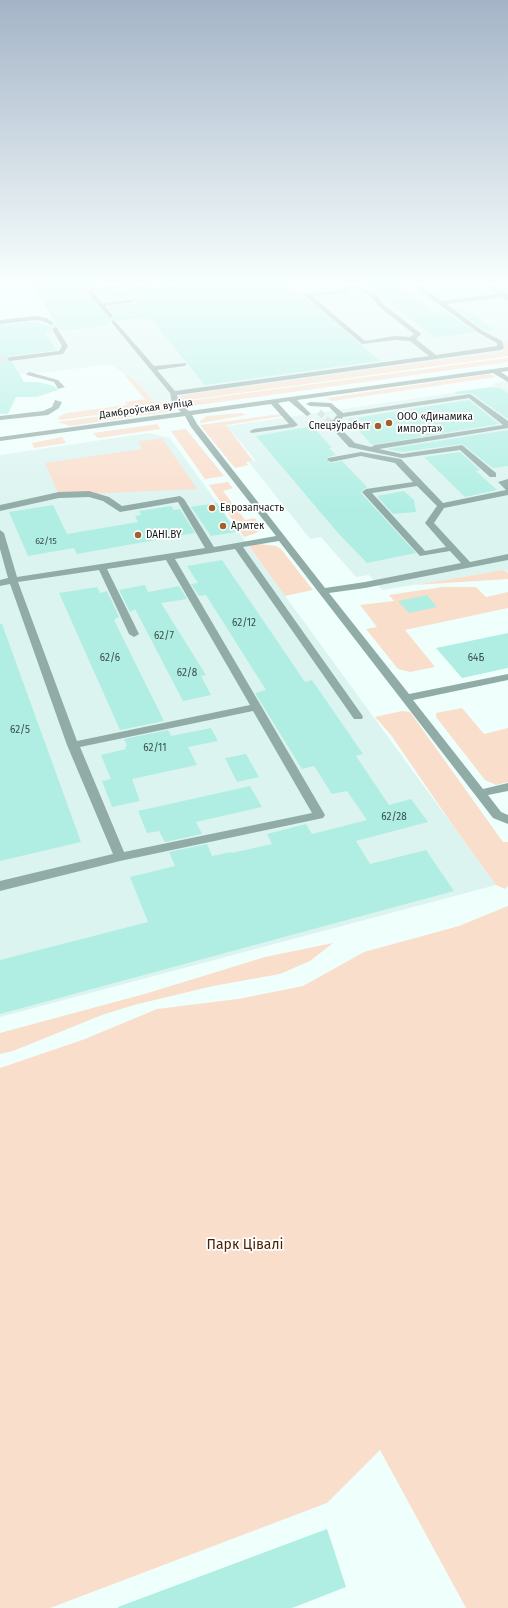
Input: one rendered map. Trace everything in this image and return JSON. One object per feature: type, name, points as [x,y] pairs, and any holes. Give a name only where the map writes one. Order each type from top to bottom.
[{"type":"street","points":[[10,359],[18,358]]},
{"type":"street","points":[[145,358],[173,393],[176,403],[188,414],[194,425],[480,794],[497,815],[508,820]]},
{"type":"street","points":[[173,393],[428,358]]},
{"type":"street","points":[[153,368],[184,364]]},
{"type":"street","name":"Дамброўская вуліца","points":[[0,439],[52,423],[188,414],[508,369]]},
{"type":"street","points":[[495,370],[508,380]]},
{"type":"street","points":[[29,374],[56,381],[61,387]]},
{"type":"street","points":[[493,475],[462,447],[402,456],[352,445],[331,424],[341,415],[470,396],[508,425]]},
{"type":"street","points":[[304,398],[319,412]]},
{"type":"street","points":[[292,399],[307,414]]},
{"type":"street","points":[[0,418],[52,423],[55,408],[58,402]]},
{"type":"street","points":[[254,431],[294,424],[273,402]]},
{"type":"street","points":[[310,404],[331,405],[341,415]]},
{"type":"street","points":[[368,448],[508,425]]},
{"type":"street","points":[[331,460],[361,454],[398,461],[441,506]]},
{"type":"street","points":[[508,481],[502,482],[508,488]]},
{"type":"street","points":[[419,483],[366,492],[423,554],[453,548]]},
{"type":"street","points":[[468,565],[429,523],[441,506],[508,492]]},
{"type":"street","points":[[0,508],[66,495],[89,494],[106,499],[120,509],[180,499],[211,550]]},
{"type":"street","points":[[0,533],[13,580],[73,745],[120,857]]},
{"type":"street","points":[[0,583],[281,538]]},
{"type":"street","points":[[237,545],[358,717]]},
{"type":"street","points":[[0,886],[120,857],[319,815],[169,557]]},
{"type":"street","points":[[322,591],[376,583],[508,557]]},
{"type":"street","points":[[102,567],[134,634]]},
{"type":"street","points":[[406,698],[508,676]]},
{"type":"street","points":[[73,745],[256,707]]},
{"type":"street","points":[[480,794],[508,787]]},
{"type":"shaded area","points":[[0,358],[493,358],[180,400],[181,401],[170,403],[168,401],[155,403],[139,384],[110,364],[50,372],[0,375]]},
{"type":"shaded area","points":[[508,381],[508,572],[505,570],[382,590],[369,575],[356,577],[321,537],[310,539],[249,462],[256,461],[227,426],[493,387],[494,383]]},
{"type":"shaded area","points":[[149,433],[170,438],[496,885],[0,1017],[0,455]]},
{"type":"green space","points":[[457,358],[493,358],[182,401],[179,398],[181,396]]},
{"type":"green space","points":[[508,358],[508,362],[184,407],[173,411],[70,426],[58,422],[181,405],[177,404],[60,420],[58,417],[67,413],[127,405],[125,402],[145,399],[125,376],[127,375],[139,384],[155,403],[168,401],[170,403]]},
{"type":"green space","points":[[489,374],[496,377],[332,401],[327,398]]},
{"type":"green space","points":[[242,413],[246,415],[200,423],[200,421],[207,416]]},
{"type":"green space","points":[[281,414],[283,416],[226,425],[253,461],[246,462],[248,465],[235,468],[200,425]]},
{"type":"green space","points":[[157,424],[161,429],[98,438],[93,433]]},
{"type":"green space","points":[[186,429],[224,476],[205,479],[171,431]]},
{"type":"green space","points":[[62,437],[66,443],[34,448],[32,443]]},
{"type":"green space","points":[[162,438],[197,489],[59,495],[45,463],[142,449],[138,441]]},
{"type":"green space","points":[[228,482],[233,488],[223,491],[245,520],[255,518],[261,529],[256,533],[244,537],[209,485]]},
{"type":"green space","points":[[259,544],[276,546],[281,549],[313,590],[285,596],[249,546]]},
{"type":"green space","points":[[504,570],[508,573],[508,579],[414,585]]},
{"type":"green space","points":[[442,587],[476,587],[486,597],[508,592],[508,608],[405,630],[435,667],[410,672],[398,669],[366,629],[377,627],[360,605],[394,601],[389,595]]},
{"type":"green space","points":[[462,708],[484,734],[508,728],[508,782],[496,785],[485,780],[436,717],[436,713]]},
{"type":"green space","points":[[402,711],[410,712],[503,842],[508,842],[508,886],[505,889],[496,885],[456,830],[391,735],[375,717]]},
{"type":"green space","name":"Парк Цівалі","points":[[508,906],[508,1608],[466,1608],[380,1450],[327,1503],[50,1608],[0,1608],[0,1068],[85,1039],[157,1009],[238,999],[303,986],[364,952],[459,926]]},
{"type":"green space","points":[[333,943],[310,961],[280,974],[213,986],[134,1005],[102,1015],[13,1051],[0,1054],[0,1033],[148,993],[265,957]]},
{"type":"building","points":[[0,358],[7,358],[6,359],[12,362],[24,382],[38,382],[54,386],[58,390],[37,397],[16,397],[8,414],[0,414]]},
{"type":"building","points":[[183,358],[377,358],[380,361],[205,385]]},
{"type":"building","points":[[491,387],[500,388],[508,393],[508,419],[471,393],[457,394],[454,392]]},
{"type":"building","points":[[469,400],[499,424],[372,445],[348,419]]},
{"type":"building","points":[[312,426],[332,448],[329,448],[336,455],[328,457],[326,460],[331,463],[342,461],[367,487],[361,491],[361,493],[416,553],[367,563],[338,533],[256,436]]},
{"type":"building","points":[[508,430],[508,466],[493,468],[462,444],[402,452],[387,449]]},
{"type":"building","points":[[460,452],[480,470],[476,471],[497,490],[465,497],[424,457]]},
{"type":"building","points":[[404,491],[414,500],[416,512],[393,514],[377,496]]},
{"type":"building","points":[[217,503],[236,532],[211,536],[191,507]]},
{"type":"building","points":[[53,505],[67,534],[138,522],[135,516],[141,515],[139,511],[171,506],[174,510],[180,509],[195,533],[77,554],[74,548],[28,556],[9,512]]},
{"type":"building","points":[[222,560],[305,682],[312,680],[363,754],[356,756],[389,805],[411,799],[428,822],[356,841],[370,864],[426,850],[454,891],[0,1014],[0,960],[148,922],[130,877],[175,866],[169,852],[207,844],[212,856],[232,853],[272,844],[267,834],[306,824],[312,834],[367,820],[347,791],[332,794],[314,766],[302,769],[255,693],[266,690],[206,595],[199,596],[191,584],[198,583],[187,566]]},
{"type":"building","points":[[145,585],[148,592],[179,586],[187,599],[161,603],[206,675],[201,676],[211,695],[183,701],[135,609],[130,612],[119,590]]},
{"type":"building","points":[[97,587],[100,593],[107,591],[119,617],[114,620],[164,721],[120,730],[59,593]]},
{"type":"building","points":[[427,595],[437,607],[409,613],[398,601]]},
{"type":"building","points":[[0,624],[2,624],[81,842],[0,861]]},
{"type":"building","points":[[508,633],[508,668],[462,678],[436,648]]},
{"type":"building","points":[[211,728],[218,741],[188,747],[197,765],[132,779],[140,801],[112,807],[102,781],[111,779],[101,755],[126,749],[125,746],[127,746],[124,739],[168,730],[171,736]]},
{"type":"building","points":[[246,754],[259,777],[237,782],[225,758]]},
{"type":"building","points":[[250,786],[262,807],[196,822],[202,834],[165,842],[159,831],[147,833],[138,811]]},
{"type":"building","points":[[327,1529],[346,1587],[292,1608],[118,1608],[118,1607]]},
{"type":"tunnel","points":[[0,360],[10,359]]},
{"type":"tunnel","points":[[319,412],[330,422]]},
{"type":"place","name":"ООО «Динамика импорта»","points":[[389,423]]},
{"type":"place","name":"Спецэўрабыт","points":[[378,426]]},
{"type":"place","name":"Еврозапчасть","points":[[212,508]]},
{"type":"place","name":"Армтек","points":[[223,526]]},
{"type":"place","name":"DAHI.BY","points":[[138,535]]}]
